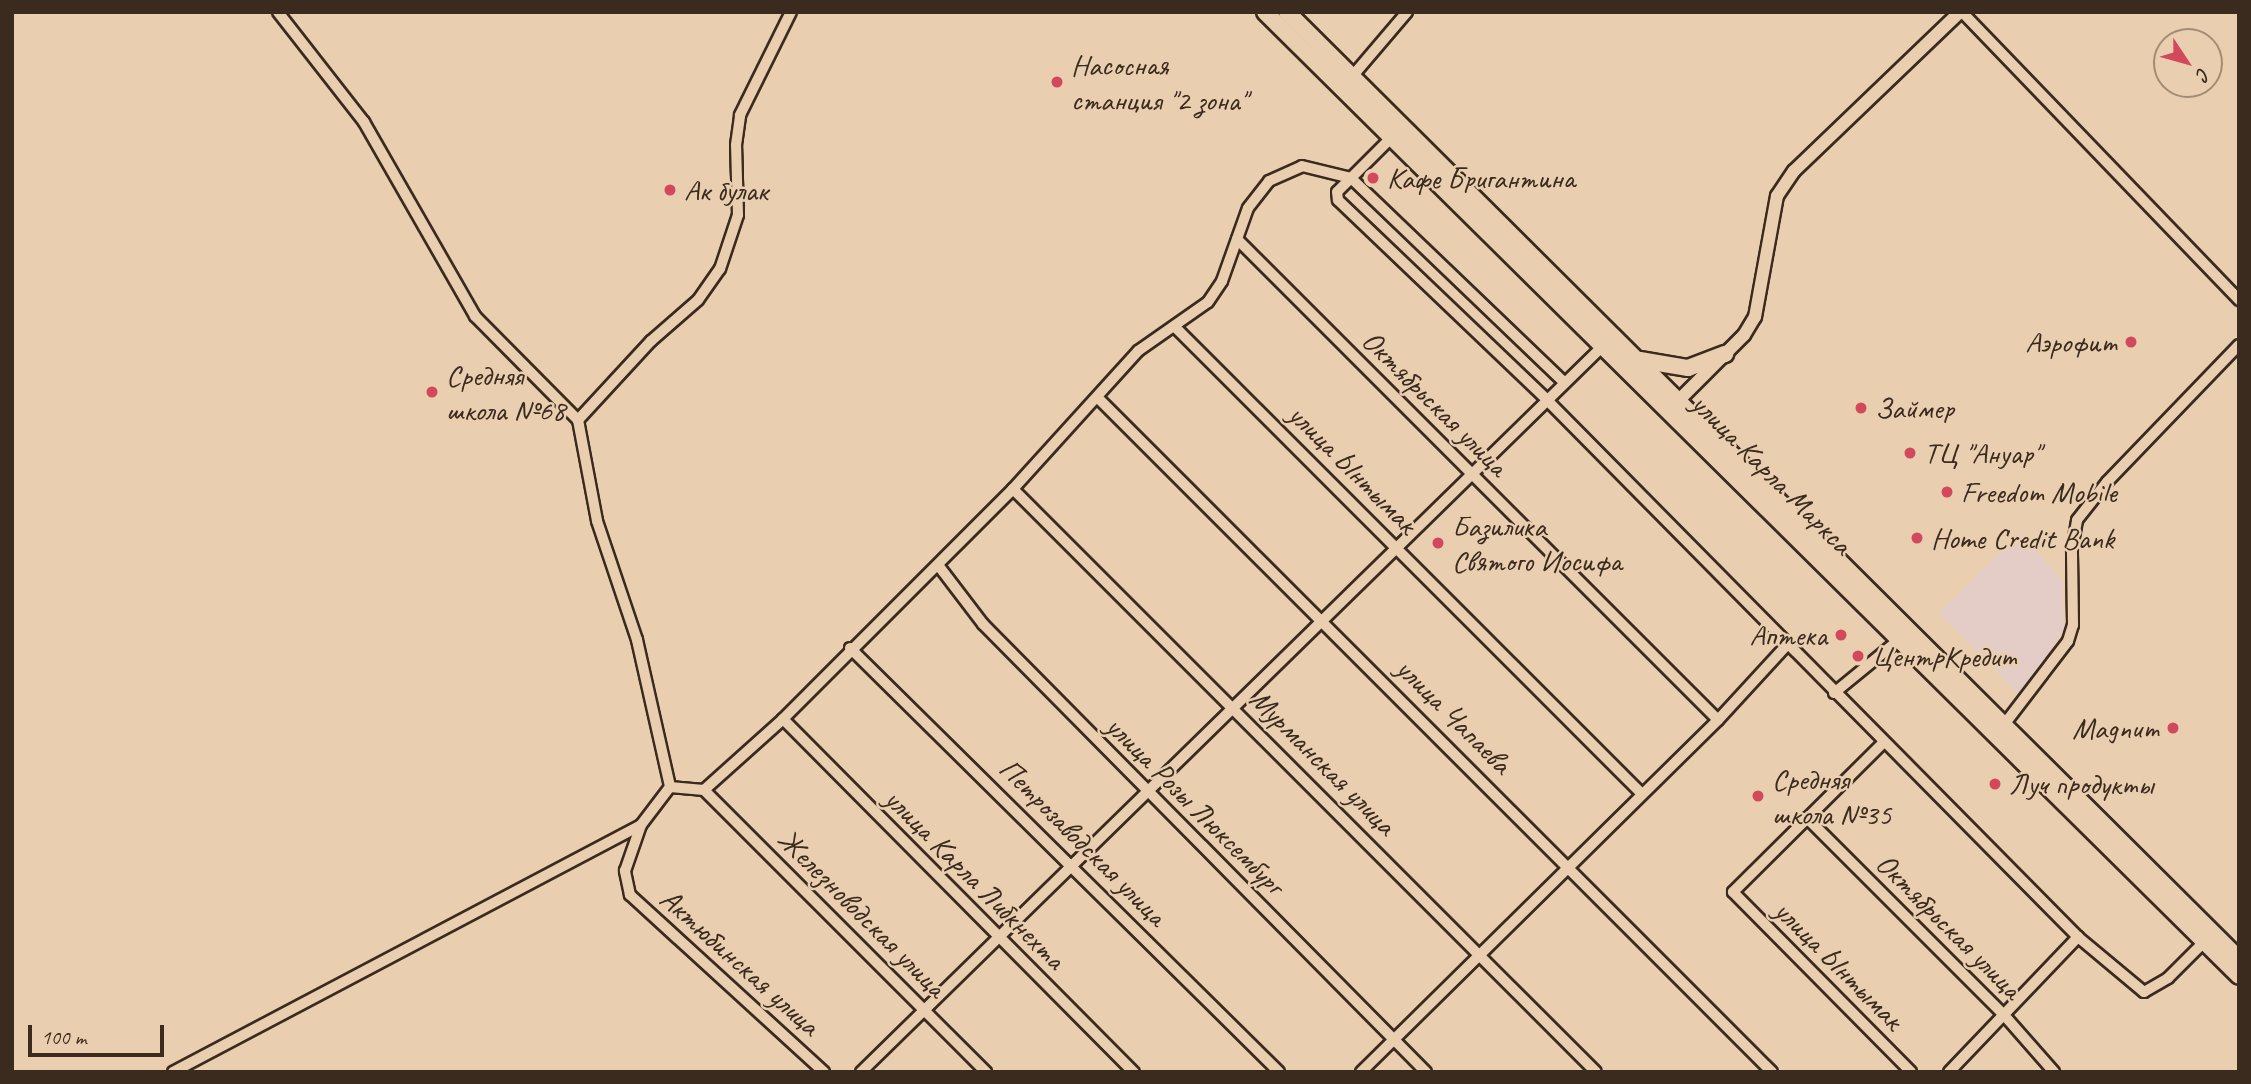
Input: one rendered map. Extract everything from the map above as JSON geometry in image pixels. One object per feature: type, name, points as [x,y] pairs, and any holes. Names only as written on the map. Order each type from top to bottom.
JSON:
[{"type":"main road","name":"улица Карла Маркса","points":[[1265,12],[1346,83],[1637,360],[1674,406],[1900,639],[2001,729]]},
{"type":"main road","name":"улица Карла Маркса","points":[[1287,12],[1391,138],[1603,346],[1674,406],[2001,729],[2208,938],[2239,976]]},
{"type":"main road","points":[[1637,360],[1688,368],[1725,354]]},
{"type":"main road","name":"улица Карла Маркса","points":[[2208,938],[2239,959]]},
{"type":"street","points":[[278,12],[364,122],[475,316],[578,420],[597,522],[637,640],[670,787]]},
{"type":"street","points":[[578,420],[650,341],[698,300],[720,269],[738,215],[736,145],[740,115],[791,12]]},
{"type":"street","points":[[1346,83],[1407,12]]},
{"type":"street","points":[[1674,406],[1725,354],[1755,317],[1777,196],[1794,172],[1961,12],[2239,300]]},
{"type":"street","points":[[1391,138],[1337,192],[1338,201],[1546,399],[1834,693],[2078,936],[2144,992],[2168,978],[2208,938]]},
{"type":"street","points":[[670,787],[704,790],[783,719],[850,648],[1013,489],[1138,351],[1176,328],[1208,302],[1222,281],[1248,208],[1269,181],[1302,166],[1351,178],[1564,382]]},
{"type":"street","name":"Октябрьская улица","points":[[1237,239],[1718,720]]},
{"type":"street","name":"улица Ынтымак","points":[[1176,328],[1642,794]]},
{"type":"street","points":[[2001,729],[2068,641],[2073,625],[2072,549],[2077,520],[2107,482],[2239,345]]},
{"type":"street","points":[[861,1072],[1145,790],[1603,346]]},
{"type":"street","name":"улица Чапаева","points":[[1098,398],[1322,618],[1773,1072]]},
{"type":"street","name":"Мурманская улица","points":[[1013,489],[1596,1072]]},
{"type":"street","name":"улица Розы Люксембург","points":[[938,565],[983,624],[1426,1072]]},
{"type":"street","points":[[1834,693],[1900,639]]},
{"type":"street","points":[[1360,1072],[1718,720],[1787,645]]},
{"type":"street","name":"Петрозаводская улица","points":[[850,648],[1279,1072]]},
{"type":"street","name":"улица Карла Либкнехта","points":[[783,719],[1134,1072]]},
{"type":"street","points":[[1807,818],[1884,742]]},
{"type":"street","points":[[173,1072],[640,825],[670,787]]},
{"type":"street","name":"Железноводская улица","points":[[704,790],[986,1072]]},
{"type":"street","name":"Октябрьская улица","points":[[1807,818],[2004,1015],[2054,1072]]},
{"type":"street","name":"улица Ынтымак","points":[[1807,818],[1732,892],[1911,1072]]},
{"type":"street","name":"Актюбинская улица","points":[[640,825],[625,871],[630,895],[824,1072]]},
{"type":"street","points":[[1950,1072],[2078,936]]},
{"type":"shaded area","points":[[2021,532],[2062,581],[2064,631],[2019,694],[1939,613]]},
{"type":"place","name":"Насосная станция \"2 зона\"","points":[[1057,82]]},
{"type":"place","name":"Кафе Бригантина","points":[[1373,178]]},
{"type":"place","name":"Ак булак","points":[[670,190]]},
{"type":"place","name":"Аэрофит","points":[[2131,342]]},
{"type":"place","name":"Средняя школа №68","points":[[432,392]]},
{"type":"place","name":"Займер","points":[[1861,408]]},
{"type":"place","name":"ТЦ \"Ануар\"","points":[[1910,453]]},
{"type":"place","name":"Freedom Mobile","points":[[1947,492]]},
{"type":"place","name":"Home Credit Bank","points":[[1917,538]]},
{"type":"place","name":"Базилика Святого Иосифа","points":[[1438,543]]},
{"type":"place","name":"Аптека","points":[[1841,635]]},
{"type":"place","name":"ЦентрКредит","points":[[1858,656]]},
{"type":"place","name":"Magnum","points":[[2173,728]]},
{"type":"place","name":"Луч продукты","points":[[1995,784]]},
{"type":"place","name":"Средняя школа №35","points":[[1758,796]]}]
